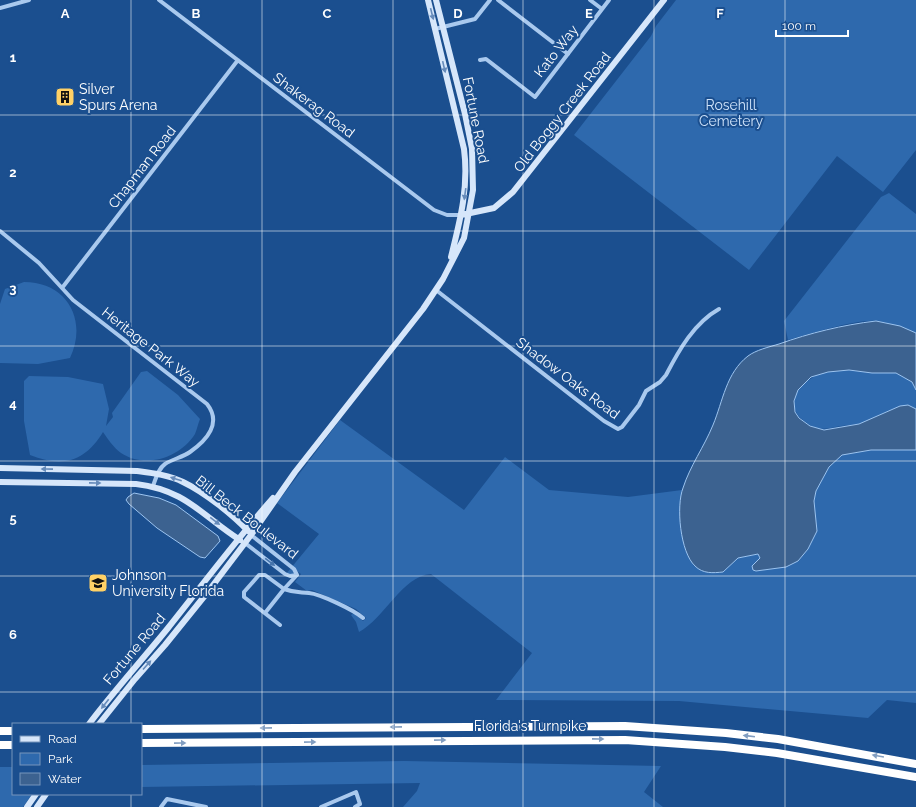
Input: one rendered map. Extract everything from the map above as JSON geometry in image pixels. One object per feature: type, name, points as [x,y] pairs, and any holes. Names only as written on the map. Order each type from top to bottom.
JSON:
[{"type":"highway","name":"Florida's Turnpike","points":[[142,730],[625,726],[726,733],[778,739],[916,764]]},
{"type":"highway","points":[[0,731],[12,731]]},
{"type":"highway","name":"Florida's Turnpike","points":[[142,743],[625,740],[725,747],[777,753],[916,777]]},
{"type":"highway","points":[[0,745],[12,745]]},
{"type":"main road","name":"Fortune Road","points":[[428,0],[464,149],[467,170],[461,215],[449,266]]},
{"type":"main road","name":"Fortune Road","points":[[100,723],[207,593],[251,535],[290,479],[436,290],[464,238],[470,214],[474,171],[472,149],[444,27],[436,0]]},
{"type":"main road","name":"Old Boggy Creek Road","points":[[461,215],[494,208],[513,192],[664,0]]},
{"type":"main road","name":"Bill Beck Boulevard","points":[[0,468],[137,471],[158,474],[182,481],[246,529],[251,535]]},
{"type":"main road","name":"Fortune Road","points":[[90,723],[246,529],[290,479]]},
{"type":"main road","name":"Bill Beck Boulevard","points":[[0,482],[136,484],[153,486],[174,493],[193,504],[245,543]]},
{"type":"main road","points":[[27,807],[35,795]]},
{"type":"main road","points":[[37,807],[45,795]]},
{"type":"street","points":[[0,8],[29,0]]},
{"type":"street","name":"Shakerag Road","points":[[159,0],[434,210],[447,215],[461,215]]},
{"type":"street","points":[[435,29],[475,19],[490,0]]},
{"type":"street","points":[[498,0],[568,54]]},
{"type":"street","points":[[590,0],[602,9]]},
{"type":"street","name":"Kato Way","points":[[480,60],[486,60],[535,97],[609,0]]},
{"type":"street","name":"Chapman Road","points":[[62,288],[238,60]]},
{"type":"street","name":"Heritage Park Way","points":[[0,231],[28,253],[73,300],[207,404],[212,411],[214,421],[211,431],[204,440],[190,453],[164,465],[153,486]]},
{"type":"street","name":"Shadow Oaks Road","points":[[436,290],[604,421],[618,429],[639,405],[646,391],[660,382],[666,375],[696,327],[707,316],[719,309]]},
{"type":"street","name":"Bill Beck Boulevard","points":[[245,543],[285,574],[290,576],[297,574],[294,569],[251,535]]},
{"type":"street","points":[[280,625],[244,597],[248,588],[259,575],[262,574],[284,589],[297,594],[310,593],[355,611],[363,618]]},
{"type":"street","points":[[265,613],[297,574]]},
{"type":"street","points":[[200,587],[207,593]]},
{"type":"street","points":[[320,807],[356,792],[360,804],[355,807]]},
{"type":"street","points":[[161,807],[167,799],[206,807]]},
{"type":"green space","name":"Rosehill Cemetery","points":[[676,0],[916,0],[916,150],[883,192],[837,156],[749,270],[574,135],[651,36],[656,26]]},
{"type":"green space","points":[[889,193],[916,214],[916,333],[887,323],[868,321],[857,322],[788,340],[784,321],[881,197]]},
{"type":"green space","points":[[24,282],[39,284],[52,289],[62,296],[70,306],[75,317],[76,330],[75,344],[70,358],[38,364],[0,363],[0,304],[5,289]]},
{"type":"green space","points":[[849,370],[872,373],[896,373],[912,382],[916,390],[916,409],[909,407],[895,408],[866,422],[826,429],[813,427],[797,414],[794,400],[801,387],[817,375]]},
{"type":"green space","points":[[147,371],[178,395],[200,419],[195,434],[180,449],[171,455],[151,460],[130,458],[113,446],[103,432],[88,450],[72,460],[52,461],[30,455],[24,421],[24,381],[29,376],[68,377],[103,384],[109,409],[106,426],[113,417],[112,413],[141,372]]},
{"type":"green space","points":[[340,420],[464,510],[505,457],[549,490],[628,497],[682,490],[680,512],[681,529],[685,546],[694,566],[723,572],[738,558],[759,554],[760,558],[753,570],[756,571],[786,567],[798,561],[808,549],[817,531],[814,501],[816,491],[829,467],[842,455],[871,450],[916,450],[916,703],[887,700],[868,718],[679,701],[496,700],[532,653],[431,574],[411,582],[377,618],[359,632],[356,622],[351,615],[354,613],[363,621],[366,618],[356,609],[312,590],[307,591],[295,582],[301,574],[297,571],[291,578],[286,574],[319,534],[277,503]]},
{"type":"green space","points":[[404,761],[661,766],[644,792],[663,807],[403,807],[417,791],[420,783],[142,787],[142,765]]},
{"type":"green space","points":[[0,767],[12,767],[12,795],[31,795],[23,807],[0,807]]},
{"type":"water","points":[[876,321],[900,326],[916,333],[916,390],[912,382],[896,373],[872,373],[849,370],[828,372],[811,377],[798,390],[794,401],[795,412],[799,418],[810,426],[824,430],[859,424],[900,406],[908,405],[916,409],[916,450],[871,450],[842,455],[829,467],[816,491],[814,501],[817,531],[808,549],[798,561],[786,567],[756,571],[753,570],[752,566],[760,558],[758,554],[738,558],[723,572],[716,573],[698,569],[690,559],[683,540],[680,517],[681,496],[686,480],[709,433],[726,388],[735,371],[748,356],[763,349],[826,330]]},
{"type":"water","points":[[134,493],[159,498],[176,505],[218,536],[220,541],[205,558],[200,557],[157,528],[129,504],[126,500]]},
{"type":"place","name":"Silver Spurs Arena","points":[[65,97]]},
{"type":"place","name":"Johnson University Florida","points":[[98,583]]}]
